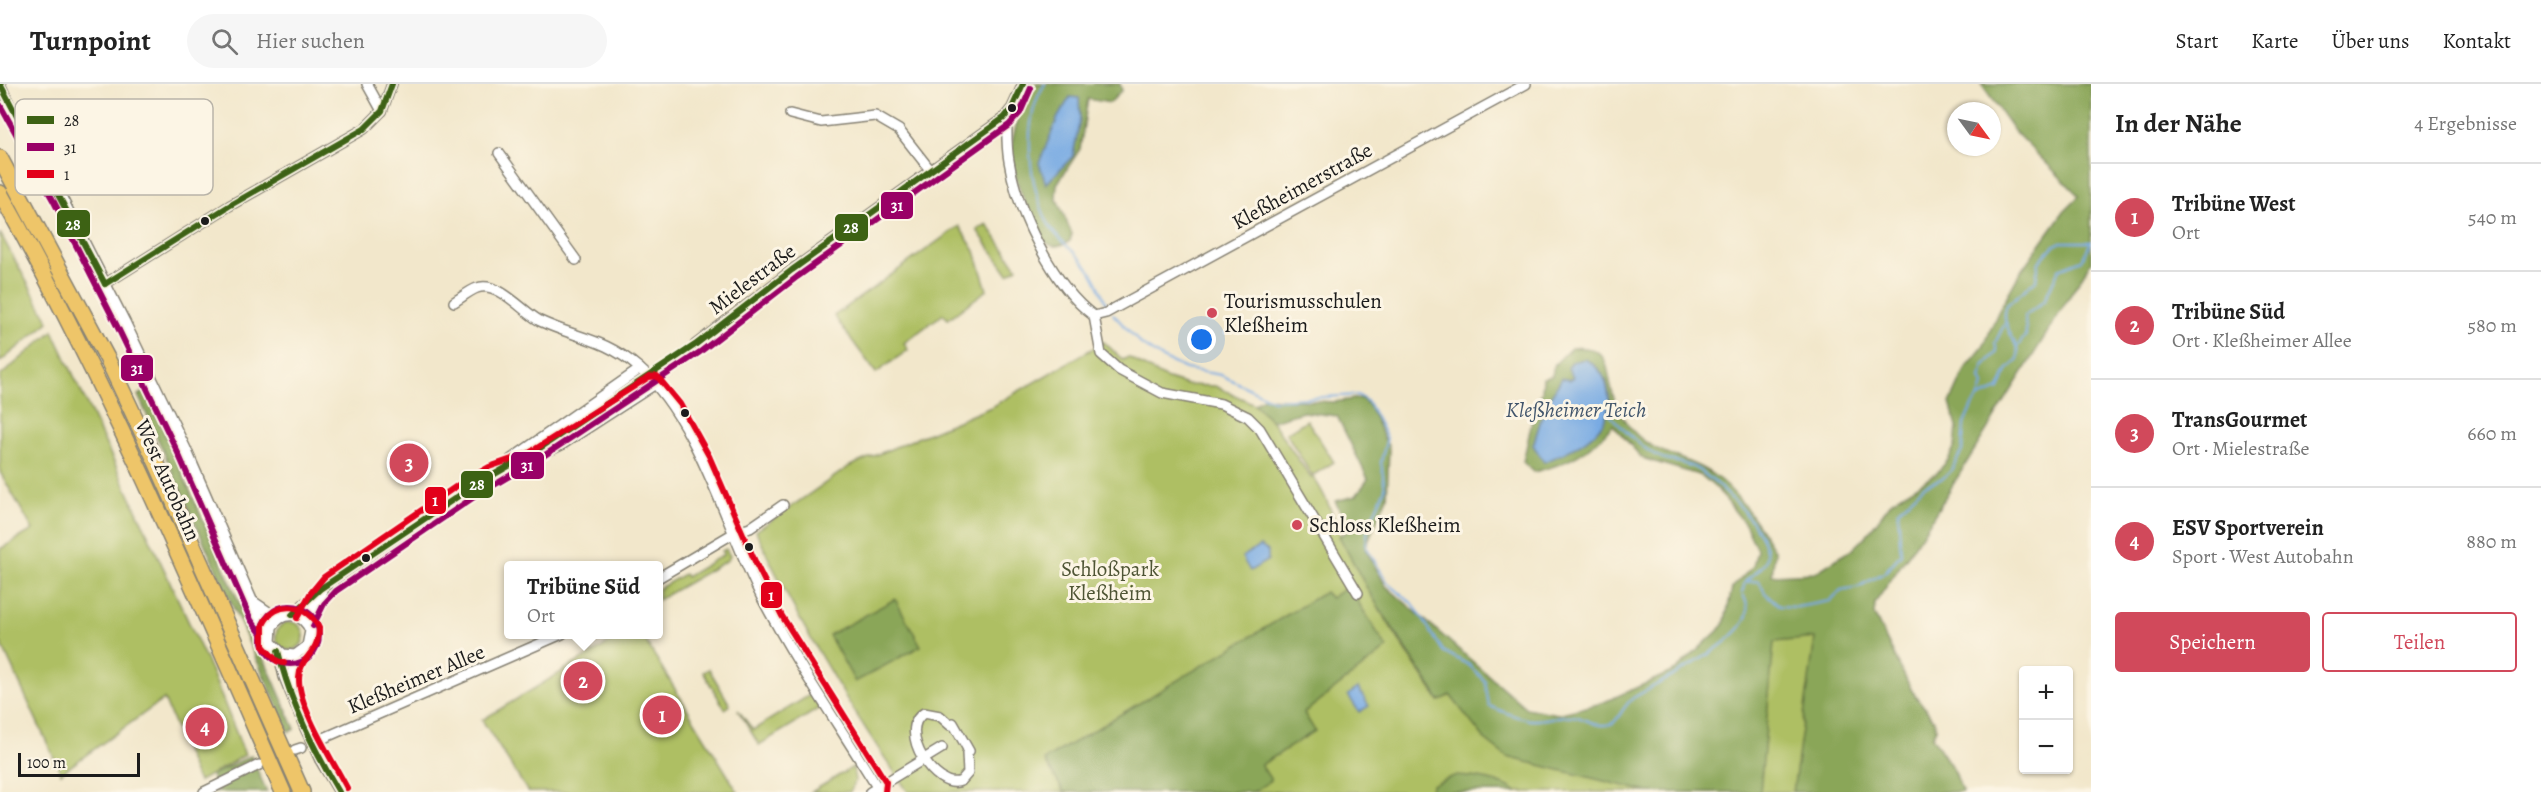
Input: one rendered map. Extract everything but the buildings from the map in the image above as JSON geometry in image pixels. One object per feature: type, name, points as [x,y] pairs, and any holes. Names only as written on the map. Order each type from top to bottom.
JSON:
[{"type":"highway","name":"West Autobahn","points":[[0,158],[15,187]]},
{"type":"highway","name":"West Autobahn","points":[[0,193],[92,365],[132,449],[283,792]]},
{"type":"highway","name":"West Autobahn","points":[[19,195],[122,390],[302,792]]},
{"type":"street","points":[[367,84],[382,111]]},
{"type":"street","points":[[105,284],[229,206],[364,129],[382,111],[392,84]]},
{"type":"street","name":"Mielestraße","points":[[695,345],[1007,115],[1023,84]]},
{"type":"street","name":"Kleßheimerstraße","points":[[1094,316],[1106,313],[1526,84]]},
{"type":"street","points":[[1,85],[15,112]]},
{"type":"street","points":[[790,114],[820,122],[875,116],[899,130],[931,171]]},
{"type":"street","points":[[1007,115],[1009,164],[1023,207],[1049,264],[1080,306],[1094,316],[1101,354],[1119,370],[1162,393],[1221,404],[1248,417],[1260,429],[1358,593]]},
{"type":"street","points":[[499,153],[576,260]]},
{"type":"street","points":[[58,195],[186,449],[259,616],[270,632],[271,642],[278,651],[284,677],[305,728],[339,792]]},
{"type":"street","points":[[454,302],[478,288],[490,288],[514,300],[541,322],[598,341],[640,369],[677,417],[706,470],[772,615],[876,790],[942,748]]},
{"type":"street","points":[[270,632],[279,619],[292,615],[320,589],[493,475],[640,369]]},
{"type":"street","points":[[493,475],[540,448],[635,385]]},
{"type":"street","points":[[493,475],[533,461],[654,385]]},
{"type":"street","points":[[663,575],[734,533],[750,528],[783,506]]},
{"type":"street","points":[[305,622],[316,599],[330,584]]},
{"type":"street","points":[[254,602],[279,619]]},
{"type":"street","points":[[278,651],[295,655],[304,650],[309,641],[310,631],[305,622],[292,615]]},
{"type":"street","name":"Kleßheimer Allee","points":[[317,741],[551,639]]},
{"type":"street","points":[[290,689],[295,655]]},
{"type":"street","points":[[924,713],[935,714],[950,725],[953,723],[969,751],[967,753],[968,773],[958,783],[948,782],[937,776],[925,758],[913,737],[914,722],[924,713]]},
{"type":"street","points":[[204,792],[259,765]]},
{"type":"green space","points":[[1029,84],[1120,84],[1122,90],[1110,103],[1088,99],[1080,149],[1057,184],[1056,197],[1072,234],[1070,241],[1059,246],[1050,245],[1043,240],[1021,193],[1013,168],[1012,143]]},
{"type":"green space","points":[[1981,84],[2091,84],[2091,262],[1923,533],[1875,603],[1874,615],[1912,691],[1934,720],[1936,729],[1932,737],[1955,772],[1962,792],[1793,792],[1815,638],[1774,642],[1760,792],[1648,792],[1507,757],[1485,740],[1450,695],[1440,701],[1369,592],[1339,536],[1350,530],[1335,501],[1356,496],[1368,479],[1337,416],[1303,412],[1272,421],[1254,404],[1263,398],[1334,402],[1360,398],[1368,404],[1389,448],[1387,497],[1365,548],[1386,586],[1526,708],[1558,714],[1602,703],[1676,670],[1724,625],[1732,588],[1753,566],[1757,550],[1745,524],[1718,490],[1702,476],[1642,458],[1613,425],[1596,443],[1568,461],[1534,472],[1523,462],[1535,407],[1542,392],[1543,378],[1552,376],[1554,365],[1571,348],[1594,350],[1601,355],[1608,369],[1616,403],[1628,426],[1643,440],[1662,451],[1703,468],[1731,490],[1775,552],[1772,575],[1815,573],[1852,549],[1866,536],[1892,501],[1936,474],[1948,460],[1955,446],[1957,427],[1950,403],[1966,368],[1983,347],[1998,312],[2021,271],[2064,211],[2079,196],[2014,131],[2001,112],[2001,102],[1994,102]],"holes":[[[1573,377],[1606,379],[1611,406],[1608,413],[1562,378],[1570,380]]]},
{"type":"green space","points":[[987,224],[1017,268],[1008,274],[977,230]]},
{"type":"green space","points":[[959,226],[975,251],[987,290],[948,319],[943,314],[904,343],[908,350],[876,373],[834,316]]},
{"type":"green space","points":[[0,233],[49,322],[0,362]]},
{"type":"green space","points":[[53,331],[211,670],[245,755],[198,782],[164,699],[61,773],[0,641],[0,549],[33,530],[0,472],[0,376]]},
{"type":"green space","name":"Schloßpark Kleßheim","points":[[1104,342],[1123,360],[1128,357],[1165,378],[1187,385],[1215,386],[1254,404],[1272,421],[1319,486],[1360,575],[1439,701],[1449,695],[1547,731],[1758,633],[1875,603],[1874,615],[1912,691],[1934,720],[1936,729],[1932,737],[1955,772],[1962,792],[908,792],[826,665],[789,599],[756,531],[850,466],[991,407]]},
{"type":"green space","points":[[146,391],[295,729],[289,732],[138,395]]},
{"type":"green space","points":[[1307,420],[1334,462],[1312,476],[1286,433]]},
{"type":"green space","points":[[726,549],[730,556],[728,560],[663,597],[663,586],[684,574],[686,577],[723,555],[722,551]]},
{"type":"green space","points":[[1348,586],[1387,648],[1304,713],[1315,731],[1261,765],[1271,780],[1253,792],[1064,792],[1044,760],[1325,592],[1331,598]]},
{"type":"green space","points":[[895,599],[921,646],[855,682],[829,635]]},
{"type":"green space","points":[[290,622],[300,626],[304,636],[300,646],[290,650],[280,646],[276,636],[280,626]]},
{"type":"green space","points":[[615,639],[644,639],[738,792],[528,792],[482,720]]},
{"type":"green space","points":[[709,669],[730,705],[725,709],[703,672]]},
{"type":"green space","points":[[809,690],[820,708],[759,745],[738,710],[753,730],[810,695]]},
{"type":"green space","points":[[251,756],[267,792],[214,792],[218,790],[211,775]]},
{"type":"green space","points":[[853,767],[855,781],[850,792],[811,792]]},
{"type":"green space","points":[[1454,776],[1495,781],[1517,792],[1429,792],[1432,785]]},
{"type":"water","points":[[1070,97],[1079,98],[1080,119],[1073,156],[1046,184],[1039,163],[1058,117]]},
{"type":"water","name":"Kleßheimer Teich","points":[[1585,359],[1601,372],[1605,381],[1609,406],[1606,418],[1590,437],[1544,462],[1533,445],[1546,404],[1562,378],[1570,380],[1573,377],[1568,368],[1572,362]]},
{"type":"water","points":[[1260,546],[1268,551],[1268,560],[1250,571],[1242,557]]},
{"type":"water","points":[[1358,688],[1369,706],[1359,712],[1348,695]]},
{"type":"waterway","points":[[1045,84],[1037,99],[1030,135],[1030,154],[1036,192],[1049,225],[1090,270],[1109,310]]},
{"type":"waterway","points":[[1113,314],[1142,345],[1162,358],[1186,369],[1221,375],[1273,400],[1358,395],[1368,402],[1387,438],[1381,462],[1385,489],[1368,527],[1366,546],[1387,582],[1414,605],[1443,651],[1469,665],[1485,681],[1489,706],[1530,720],[1572,716],[1607,725],[1615,721],[1633,698],[1715,650],[1730,638],[1747,615],[1747,604],[1742,593],[1745,582],[1759,581],[1765,593],[1780,606],[1797,607],[1830,601],[1841,590],[1858,587],[1884,573],[1901,554],[1898,511],[1924,486],[1943,478],[1950,472],[1962,451],[1964,424],[1972,406],[1979,397],[1999,389],[2008,369],[2018,360],[2016,346],[2005,320],[2007,305],[2036,280],[2039,262],[2053,246],[2061,242],[2091,242]]},
{"type":"waterway","points":[[2017,347],[2026,335],[2025,316],[2044,301],[2059,269],[2082,260],[2090,244]]},
{"type":"waterway","points":[[1979,397],[1983,385],[1980,378],[1984,366],[1997,352],[1995,343],[2005,323]]},
{"type":"waterway","points":[[1608,413],[1652,453],[1690,466],[1705,474],[1742,510],[1754,525],[1766,552],[1764,565],[1745,582]]},
{"type":"tunnel","points":[[635,385],[695,345]]},
{"type":"transit line","name":"28","points":[[0,84],[15,113]]},
{"type":"transit line","name":"28","points":[[105,284],[229,206],[364,129],[382,111],[392,84]]},
{"type":"transit line","name":"28","points":[[292,615],[320,589],[469,489],[540,448],[695,345],[792,270],[1004,118],[1012,108],[1023,84]]},
{"type":"transit line","name":"31","points":[[313,626],[324,604],[336,591],[474,497],[545,455],[700,352],[797,277],[1009,125],[1020,113],[1031,88]]},
{"type":"transit line","name":"31","points":[[0,105],[15,132]]},
{"type":"transit line","name":"31","points":[[50,195],[178,453],[251,620],[263,636]]},
{"type":"transit line","name":"28","points":[[58,195],[105,284]]},
{"type":"transit line","name":"1","points":[[297,618],[310,594],[324,577],[464,481],[489,467],[529,453],[649,377],[657,376],[680,404],[709,456],[757,566],[782,616],[886,782],[885,792]]},
{"type":"transit line","name":"31","points":[[290,606],[301,608],[314,619],[319,635],[317,646],[306,659],[290,664],[279,662],[266,651],[261,635],[263,624],[274,611],[290,606]]},
{"type":"transit line","name":"1","points":[[284,663],[277,661],[263,646],[263,625],[276,611],[291,607],[307,614],[319,628],[316,644],[300,670],[300,690],[310,718],[347,788]]},
{"type":"transit line","name":"28","points":[[278,651],[303,724],[339,792]]},
{"type":"place","name":"Tourismusschulen Kleßheim","points":[[1212,313]]},
{"type":"place","name":"TransGourmet","points":[[409,463]]},
{"type":"place","name":"Schloss Kleßheim","points":[[1297,525]]},
{"type":"place","name":"Tribüne Süd","points":[[583,681]]},
{"type":"place","name":"Tribüne West","points":[[662,715]]},
{"type":"place","name":"ESV Sportverein","points":[[205,727]]}]
